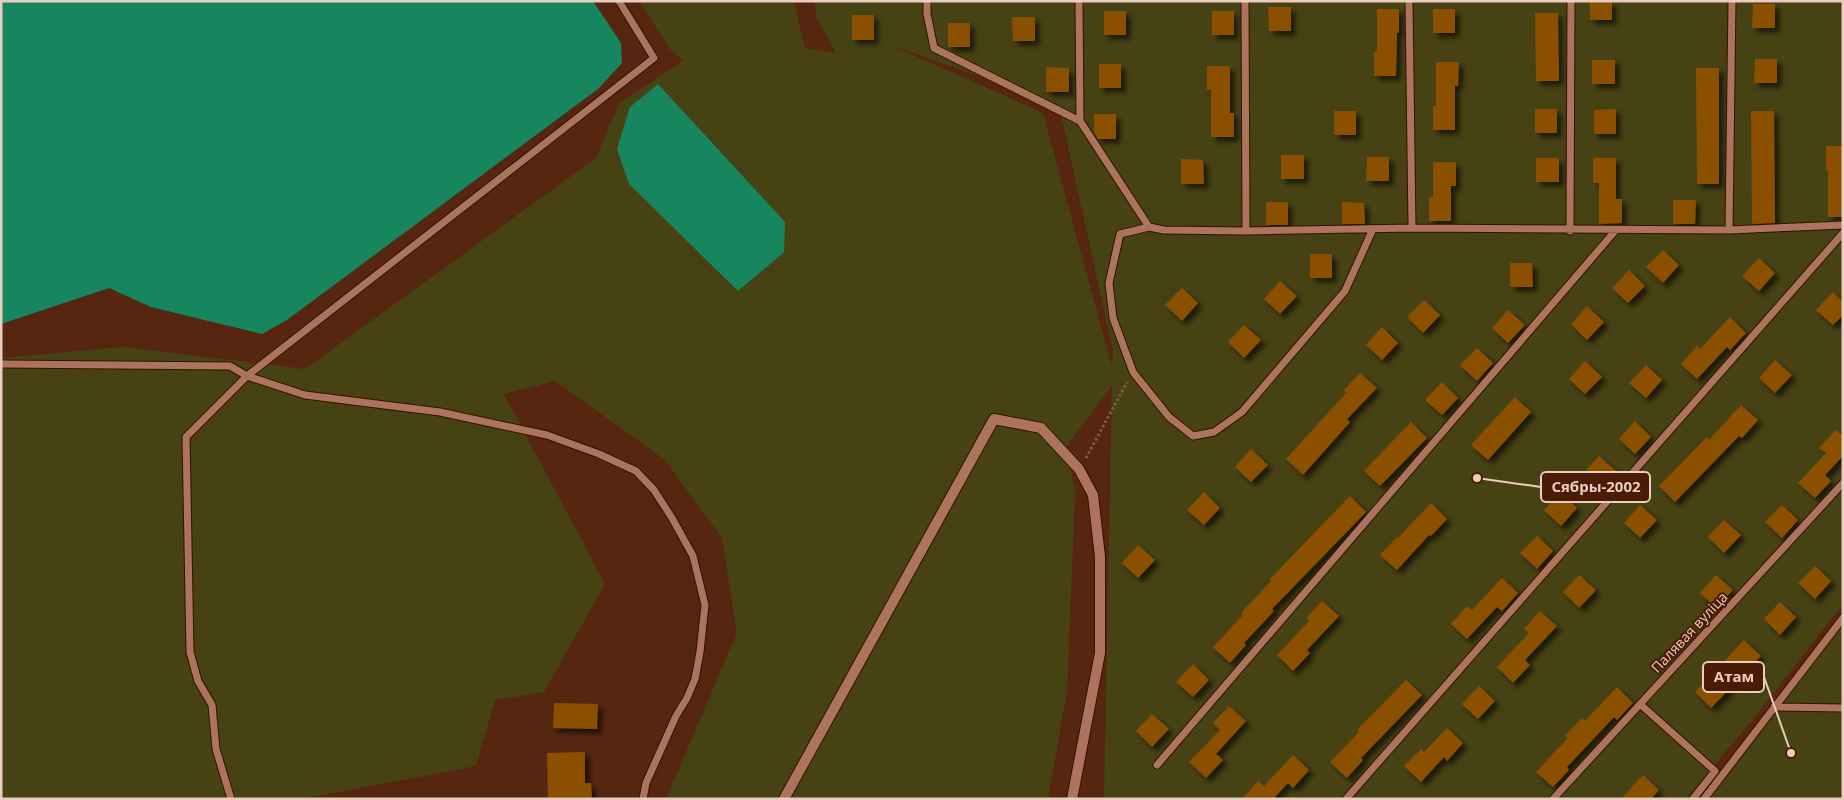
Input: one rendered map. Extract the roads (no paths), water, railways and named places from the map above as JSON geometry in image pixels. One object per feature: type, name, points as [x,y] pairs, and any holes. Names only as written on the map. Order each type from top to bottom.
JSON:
[{"type":"street","points":[[784,799],[994,419],[1041,428],[1079,469],[1093,494],[1100,557],[1100,652],[1072,799]]},
{"type":"lane","points":[[231,799],[216,749],[212,705],[198,681],[190,652],[186,437],[247,376],[654,58],[619,1]]},
{"type":"lane","points":[[927,1],[927,14],[934,48],[1080,121],[1149,227]]},
{"type":"lane","points":[[1078,1],[1080,121]]},
{"type":"lane","points":[[1245,1],[1246,231]]},
{"type":"lane","points":[[1409,1],[1412,228]]},
{"type":"lane","points":[[1570,230],[1571,1]]},
{"type":"lane","points":[[1729,230],[1732,1]]},
{"type":"lane","points":[[1373,229],[1346,291],[1242,412],[1214,432],[1193,436],[1169,417],[1133,372],[1113,318],[1109,284],[1120,234],[1149,227],[1164,230],[1246,231],[1412,228],[1729,230],[1843,225]]},
{"type":"lane","points":[[1157,765],[1616,230]]},
{"type":"lane","points":[[1346,799],[1843,232]]},
{"type":"lane","points":[[1,364],[230,366],[247,376],[305,395],[440,412],[548,435],[636,471],[654,490],[693,556],[705,605],[695,679],[646,783],[643,799]]},
{"type":"lane","name":"Палявая вуліца","points":[[1553,799],[1843,483]]},
{"type":"lane","points":[[1704,799],[1843,618]]},
{"type":"lane","points":[[1640,704],[1715,771],[1693,799]]},
{"type":"lane","points":[[1774,707],[1843,708]]},
{"type":"place","name":"Сябры-2002","points":[[1477,478]]},
{"type":"place","name":"Атам","points":[[1791,753]]}]
